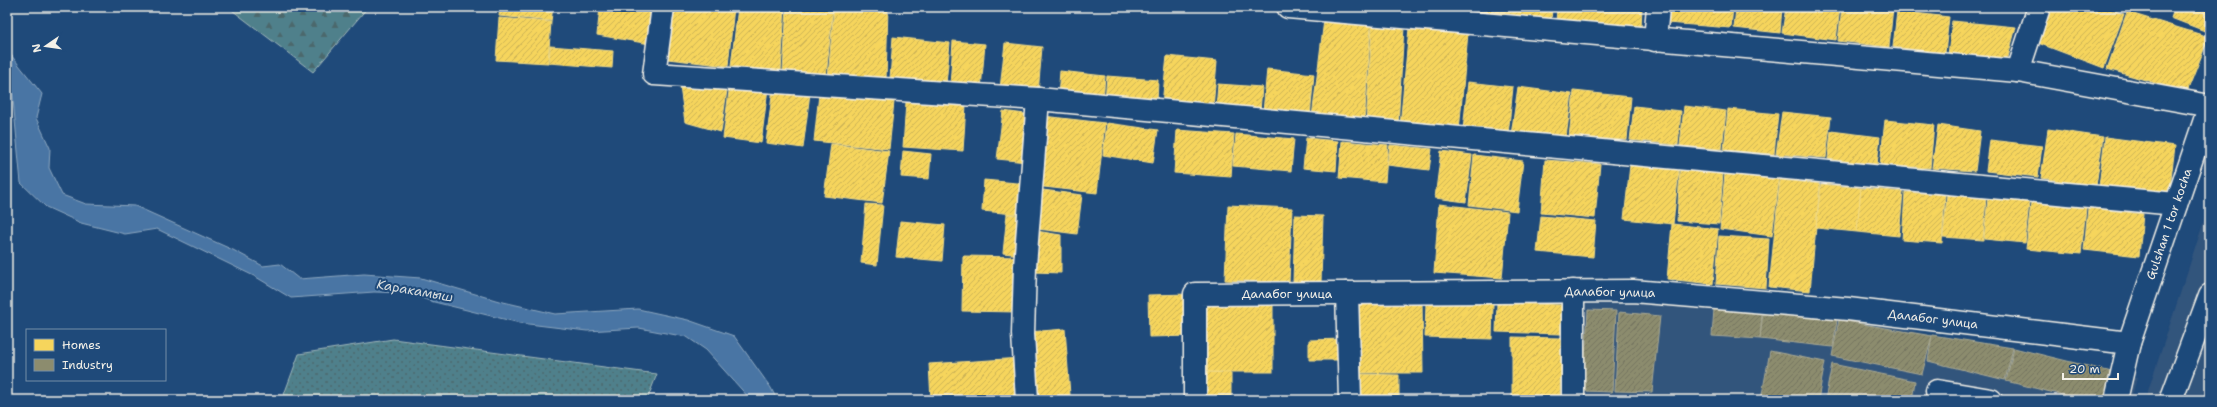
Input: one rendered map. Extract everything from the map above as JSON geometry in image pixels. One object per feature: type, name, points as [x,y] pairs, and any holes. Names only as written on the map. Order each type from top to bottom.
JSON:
[{"type":"street","points":[[663,7],[654,74],[1038,99],[2176,204]]},
{"type":"street","points":[[1288,7],[1457,15],[1655,40],[2018,71],[2210,105]]},
{"type":"street","points":[[1655,40],[1658,7]]},
{"type":"street","points":[[2018,71],[2039,7]]},
{"type":"street","points":[[1027,400],[1023,334],[1025,266],[1038,99]]},
{"type":"street","name":"Gulshan 1 tor kocha","points":[[2116,400],[2129,343],[2210,105]]},
{"type":"street","points":[[1573,291],[1573,400]]},
{"type":"street","name":"Далабог улица","points":[[1195,400],[1195,294],[1633,291],[1848,309],[2129,343]]},
{"type":"street","points":[[1347,293],[1350,400]]},
{"type":"street","points":[[2171,400],[2210,295]]},
{"type":"street","points":[[1937,391],[1991,400]]},
{"type":"shaded area","points":[[2210,203],[2210,400],[2145,400]]},
{"type":"shaded area","points":[[1584,298],[1850,318],[2137,378],[2131,400],[1581,400]]},
{"type":"green space","points":[[228,7],[368,7],[313,72]]},
{"type":"green space","points":[[393,339],[657,374],[647,400],[282,400],[299,354]]},
{"type":"water","name":"Каракамыш","points":[[7,50],[42,94],[36,118],[50,148],[49,168],[62,195],[86,204],[135,206],[233,250],[263,266],[280,264],[299,279],[364,274],[421,278],[499,301],[555,314],[638,309],[688,320],[734,336],[771,388],[777,400],[751,400],[706,350],[687,337],[639,328],[587,331],[520,323],[430,301],[408,293],[374,292],[291,298],[256,277],[157,229],[125,234],[81,223],[46,207],[21,183],[12,89],[7,73]]},
{"type":"building: Homes","points":[[500,7],[553,7],[551,21],[499,16]]},
{"type":"building: Homes","points":[[566,7],[598,7],[597,12]]},
{"type":"building: Homes","points":[[600,7],[656,7],[650,44],[597,35]]},
{"type":"building: Homes","points":[[665,7],[734,7],[728,66],[659,58]]},
{"type":"building: Homes","points":[[738,7],[785,7],[781,71],[731,66]]},
{"type":"building: Homes","points":[[787,7],[833,7],[826,77],[783,71]]},
{"type":"building: Homes","points":[[834,7],[888,7],[886,80],[828,78]]},
{"type":"building: Homes","points":[[1466,7],[1552,7],[1551,22],[1466,14]]},
{"type":"building: Homes","points":[[1557,7],[1642,7],[1641,28],[1556,23]]},
{"type":"building: Homes","points":[[1668,7],[1733,7],[1731,28],[1667,23]]},
{"type":"building: Homes","points":[[1736,7],[1782,7],[1780,33],[1734,28]]},
{"type":"building: Homes","points":[[1786,7],[1840,7],[1836,40],[1782,33]]},
{"type":"building: Homes","points":[[1842,7],[1893,7],[1889,47],[1838,41]]},
{"type":"building: Homes","points":[[2051,7],[2103,7],[2124,14],[2104,68],[2038,43]]},
{"type":"building: Homes","points":[[2175,7],[2210,7],[2210,33],[2171,18]]},
{"type":"building: Homes","points":[[1897,11],[1949,17],[1945,53],[1893,47]]},
{"type":"building: Homes","points":[[2127,12],[2209,37],[2187,92],[2107,69]]},
{"type":"building: Homes","points":[[499,18],[551,22],[548,63],[496,60]]},
{"type":"building: Homes","points":[[1324,20],[1371,25],[1364,124],[1312,117]]},
{"type":"building: Homes","points":[[1952,21],[2016,27],[2007,61],[1948,55]]},
{"type":"building: Homes","points":[[1372,25],[1404,27],[1398,126],[1366,124]]},
{"type":"building: Homes","points":[[1409,28],[1468,33],[1459,131],[1400,126]]},
{"type":"building: Homes","points":[[893,37],[950,43],[946,84],[890,79]]},
{"type":"building: Homes","points":[[953,41],[985,44],[981,89],[950,86]]},
{"type":"building: Homes","points":[[1005,43],[1042,47],[1038,93],[1000,89]]},
{"type":"building: Homes","points":[[550,46],[613,51],[612,68],[549,63]]},
{"type":"building: Homes","points":[[1167,56],[1217,61],[1213,109],[1162,104]]},
{"type":"building: Homes","points":[[1267,69],[1314,74],[1310,117],[1263,112]]},
{"type":"building: Homes","points":[[1060,71],[1105,76],[1103,100],[1058,96]]},
{"type":"building: Homes","points":[[1107,76],[1158,80],[1157,104],[1105,101]]},
{"type":"building: Homes","points":[[1468,82],[1513,87],[1508,135],[1463,130]]},
{"type":"building: Homes","points":[[728,83],[721,132],[685,122],[680,87]]},
{"type":"building: Homes","points":[[730,83],[768,88],[761,143],[723,138]]},
{"type":"building: Homes","points":[[1218,84],[1262,87],[1260,112],[1216,108]]},
{"type":"building: Homes","points":[[1518,87],[1572,94],[1566,137],[1511,135]]},
{"type":"building: Homes","points":[[773,88],[810,93],[803,148],[766,143]]},
{"type":"building: Homes","points":[[1574,91],[1631,97],[1627,140],[1569,137]]},
{"type":"building: Homes","points":[[819,94],[894,102],[889,149],[814,141]]},
{"type":"building: Homes","points":[[906,102],[966,105],[963,151],[903,147]]},
{"type":"building: Homes","points":[[1634,106],[1681,111],[1678,145],[1630,140]]},
{"type":"building: Homes","points":[[1684,106],[1726,111],[1722,149],[1680,146]]},
{"type":"building: Homes","points":[[1728,109],[1778,114],[1774,154],[1724,150]]},
{"type":"building: Homes","points":[[1003,111],[1032,115],[1027,162],[997,159]]},
{"type":"building: Homes","points":[[1782,112],[1831,117],[1826,158],[1776,154]]},
{"type":"building: Homes","points":[[1043,116],[1105,123],[1097,193],[1035,186]]},
{"type":"building: Homes","points":[[1885,120],[1934,125],[1930,168],[1880,165]]},
{"type":"building: Homes","points":[[1107,123],[1158,130],[1153,163],[1103,155]]},
{"type":"building: Homes","points":[[1938,125],[1980,131],[1975,171],[1932,168]]},
{"type":"building: Homes","points":[[2048,129],[2103,137],[2096,186],[2041,178]]},
{"type":"building: Homes","points":[[1177,130],[1234,134],[1231,177],[1174,173]]},
{"type":"building: Homes","points":[[1831,131],[1880,137],[1877,165],[1828,159]]},
{"type":"building: Homes","points":[[1236,134],[1294,139],[1291,171],[1233,166]]},
{"type":"building: Homes","points":[[2105,137],[2175,146],[2169,195],[2099,186]]},
{"type":"building: Homes","points":[[1306,138],[1338,141],[1336,171],[1303,168]]},
{"type":"building: Homes","points":[[1990,140],[2042,146],[2038,177],[1986,171]]},
{"type":"building: Homes","points":[[1342,141],[1388,145],[1385,182],[1339,178]]},
{"type":"building: Homes","points":[[831,144],[889,151],[882,203],[824,196]]},
{"type":"building: Homes","points":[[1390,145],[1432,149],[1429,170],[1387,165]]},
{"type":"building: Homes","points":[[903,151],[931,154],[929,179],[901,177]]},
{"type":"building: Homes","points":[[1441,151],[1472,155],[1466,202],[1435,198]]},
{"type":"building: Homes","points":[[1474,155],[1523,161],[1517,211],[1469,205]]},
{"type":"building: Homes","points":[[1545,160],[1600,164],[1595,218],[1541,213]]},
{"type":"building: Homes","points":[[1630,165],[1679,170],[1673,224],[1624,219]]},
{"type":"building: Homes","points":[[1680,170],[1723,173],[1719,224],[1677,221]]},
{"type":"building: Homes","points":[[1725,173],[1779,180],[1772,236],[1720,229]]},
{"type":"building: Homes","points":[[984,180],[1028,184],[1025,215],[982,211]]},
{"type":"building: Homes","points":[[1780,180],[1820,184],[1810,291],[1769,287]]},
{"type":"building: Homes","points":[[1821,184],[1861,188],[1857,232],[1816,228]]},
{"type":"building: Homes","points":[[1861,188],[1903,192],[1899,236],[1857,232]]},
{"type":"building: Homes","points":[[1035,189],[1082,195],[1077,234],[1030,228]]},
{"type":"building: Homes","points":[[1905,192],[1945,195],[1942,243],[1902,240]]},
{"type":"building: Homes","points":[[1947,194],[1986,197],[1983,240],[1943,237]]},
{"type":"building: Homes","points":[[1988,197],[2029,202],[2025,243],[1984,239]]},
{"type":"building: Homes","points":[[2031,202],[2086,208],[2081,254],[2026,249]]},
{"type":"building: Homes","points":[[866,204],[883,205],[877,265],[861,263]]},
{"type":"building: Homes","points":[[1439,204],[1508,212],[1502,278],[1434,273]]},
{"type":"building: Homes","points":[[1228,205],[1292,208],[1289,283],[1225,280]]},
{"type":"building: Homes","points":[[2088,208],[2143,214],[2139,256],[2084,250]]},
{"type":"building: Homes","points":[[1007,214],[1025,216],[1021,255],[1003,253]]},
{"type":"building: Homes","points":[[1295,215],[1323,216],[1321,283],[1293,282]]},
{"type":"building: Homes","points":[[1541,216],[1596,221],[1593,257],[1537,252]]},
{"type":"building: Homes","points":[[900,221],[945,225],[942,261],[896,257]]},
{"type":"building: Homes","points":[[1672,224],[1718,229],[1713,284],[1667,279]]},
{"type":"building: Homes","points":[[1030,230],[1061,235],[1061,273],[1034,272]]},
{"type":"building: Homes","points":[[1719,236],[1769,239],[1766,288],[1716,284]]},
{"type":"building: Homes","points":[[963,256],[1021,257],[1018,312],[962,311]]},
{"type":"building: Homes","points":[[1191,294],[1192,336],[1149,337],[1148,295]]},
{"type":"building: Homes","points":[[1422,301],[1423,373],[1355,373],[1355,302]]},
{"type":"building: Homes","points":[[1426,302],[1493,304],[1492,339],[1425,337]]},
{"type":"building: Homes","points":[[1497,303],[1562,305],[1561,334],[1496,332]]},
{"type":"building: Homes","points":[[1203,305],[1273,305],[1273,372],[1203,372]]},
{"type":"building: Homes","points":[[1065,329],[1070,395],[1034,398],[1029,332]]},
{"type":"building: Homes","points":[[1512,337],[1561,338],[1560,400],[1512,400]]},
{"type":"building: Homes","points":[[1344,339],[1344,360],[1309,360],[1309,340]]},
{"type":"building: Homes","points":[[1021,358],[1024,400],[931,400],[929,364]]},
{"type":"building: Homes","points":[[1203,372],[1231,373],[1231,400],[1202,400]]},
{"type":"building: Homes","points":[[1356,374],[1399,375],[1399,400],[1355,400]]},
{"type":"building: Homes","points":[[1075,397],[1075,400],[1034,400]]},
{"type":"building: Industry","points":[[1714,309],[1762,312],[1760,339],[1712,336]]},
{"type":"building: Industry","points":[[1588,310],[1616,311],[1612,392],[1583,391]]},
{"type":"building: Industry","points":[[1619,312],[1660,316],[1652,392],[1615,391]]},
{"type":"building: Industry","points":[[1763,312],[1837,320],[1833,347],[1760,339]]},
{"type":"building: Industry","points":[[1839,320],[1932,336],[1922,374],[1832,356]]},
{"type":"building: Industry","points":[[1932,335],[2013,348],[2005,380],[1928,361]]},
{"type":"building: Industry","points":[[2014,348],[2116,373],[2109,400],[2083,400],[2006,381]]},
{"type":"building: Industry","points":[[1770,351],[1825,362],[1818,400],[1761,400]]},
{"type":"building: Industry","points":[[1832,364],[1915,381],[1912,400],[1825,400]]}]
